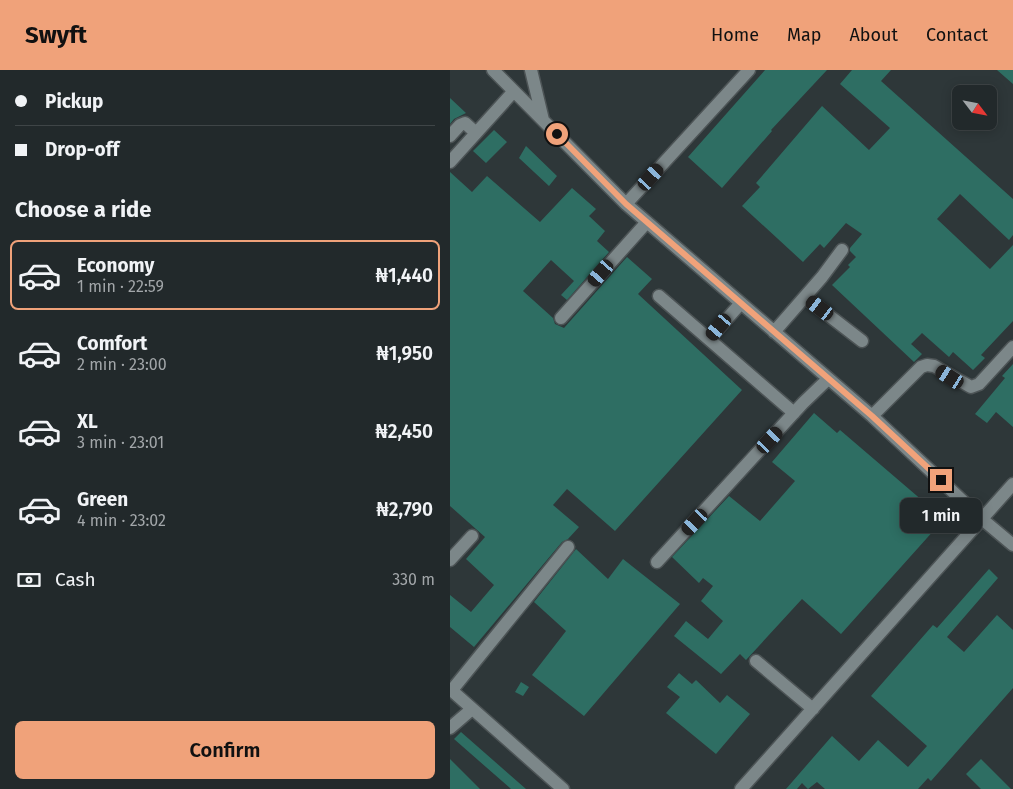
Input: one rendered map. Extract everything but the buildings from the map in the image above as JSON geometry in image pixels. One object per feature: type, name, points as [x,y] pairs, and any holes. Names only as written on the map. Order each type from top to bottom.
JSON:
[{"type":"street","points":[[493,70],[626,204],[872,416],[1013,545]]},
{"type":"street","points":[[530,70],[544,120]]},
{"type":"street","points":[[626,204],[749,70]]},
{"type":"street","points":[[450,162],[514,91]]},
{"type":"street","points":[[450,136],[460,124],[465,123],[476,133]]},
{"type":"street","points":[[561,318],[648,222]]},
{"type":"street","points":[[774,332],[805,297],[842,250]]},
{"type":"street","points":[[659,296],[794,413]]},
{"type":"street","points":[[805,297],[862,341]]},
{"type":"street","points":[[709,339],[741,303]]},
{"type":"street","points":[[872,416],[921,367],[934,366],[971,387],[979,384],[1013,348]]},
{"type":"street","points":[[657,562],[794,413],[828,379]]},
{"type":"street","points":[[741,789],[1013,484]]},
{"type":"street","points":[[450,560],[472,536]]},
{"type":"street","points":[[563,789],[451,690],[568,547]]},
{"type":"street","points":[[756,661],[812,709]]},
{"type":"street","points":[[450,728],[472,709]]},
{"type":"route","points":[[557,134],[626,204],[872,416],[941,480]]}]
